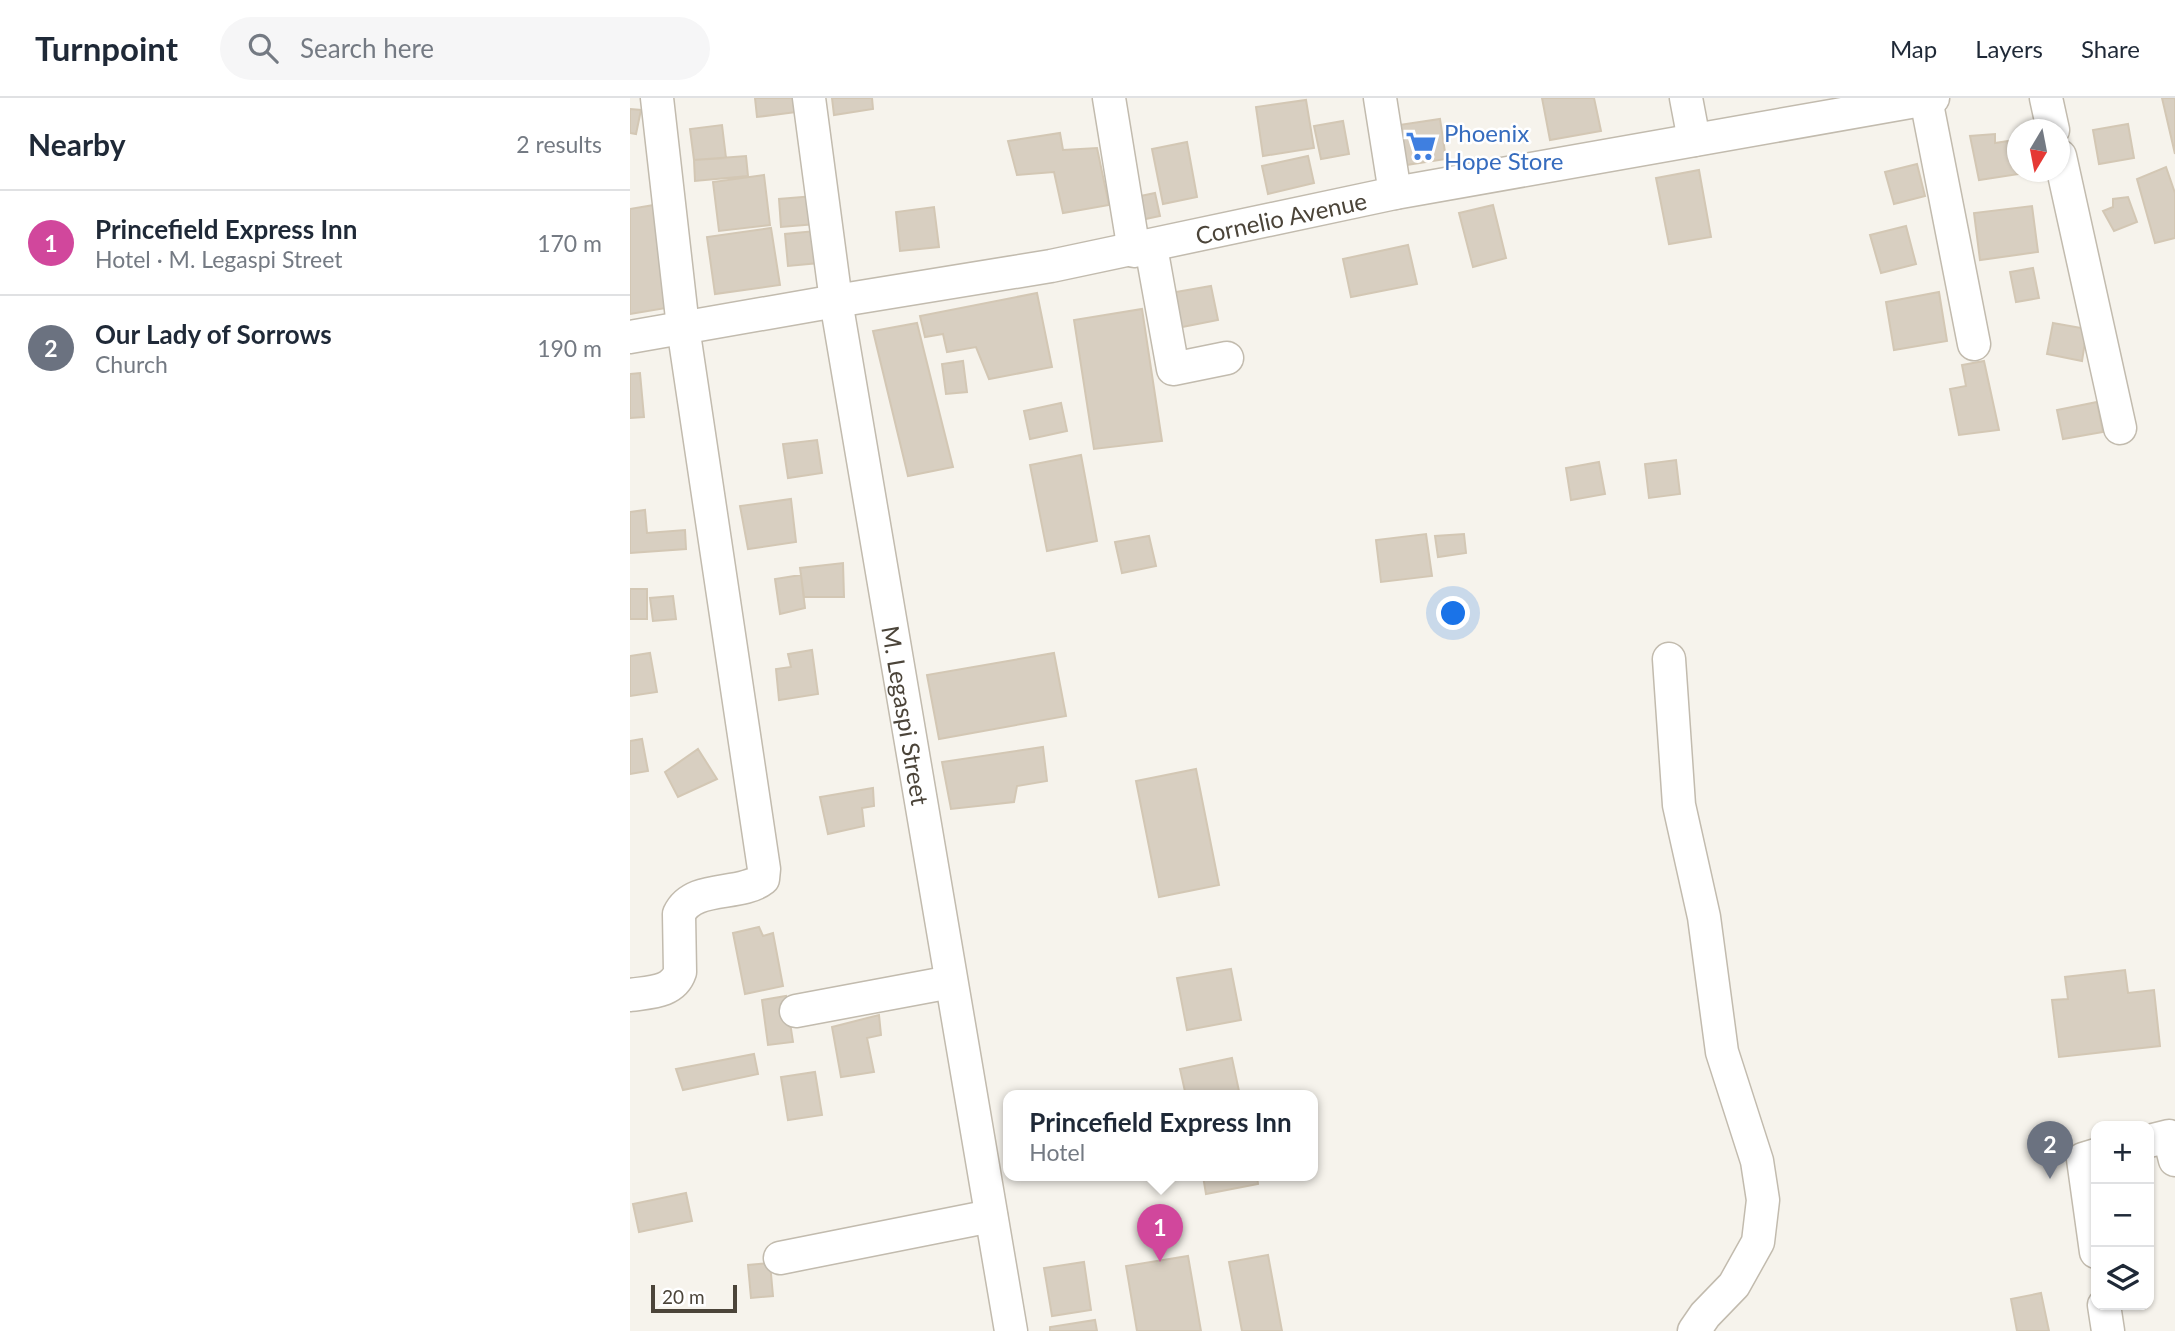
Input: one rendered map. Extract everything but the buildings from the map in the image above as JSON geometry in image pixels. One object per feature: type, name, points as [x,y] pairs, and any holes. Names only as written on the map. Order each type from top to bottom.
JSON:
[{"type":"street","points":[[630,995],[665,988],[677,979],[680,972],[679,914],[682,907],[703,895],[755,885],[762,879],[764,869],[683,327],[657,98]]},
{"type":"street","name":"M. Legaspi Street","points":[[809,98],[836,300],[1011,1331]]},
{"type":"street","points":[[1109,98],[1142,249],[1173,369],[1227,358]]},
{"type":"street","points":[[1380,98],[1395,193]]},
{"type":"street","points":[[1686,98],[1694,140]]},
{"type":"street","points":[[2046,98],[2051,119]]},
{"type":"street","points":[[1929,99],[1974,344]]},
{"type":"street","name":"Cornelio Avenue","points":[[630,337],[836,300],[1051,267],[1395,193],[1929,99]]},
{"type":"street","points":[[2066,182],[2120,428]]},
{"type":"street","points":[[1669,659],[1679,805],[1704,917],[1722,1052],[1757,1161],[1763,1200],[1758,1242],[1734,1285],[1705,1315],[1694,1331]]},
{"type":"street","points":[[796,1011],[951,982]]},
{"type":"street","points":[[2154,1140],[2169,1136],[2175,1160]]},
{"type":"street","points":[[2091,1156],[2082,1158],[2095,1247]]},
{"type":"street","points":[[780,1258],[991,1216]]},
{"type":"street","points":[[2105,1310],[2108,1331]]},
{"type":"place","name":"Phoenix Hope Store","points":[[1421,146]]},
{"type":"place","name":"Our Lady of Sorrows","points":[[2050,1179]]},
{"type":"place","name":"Princefield Express Inn","points":[[1160,1262]]}]
